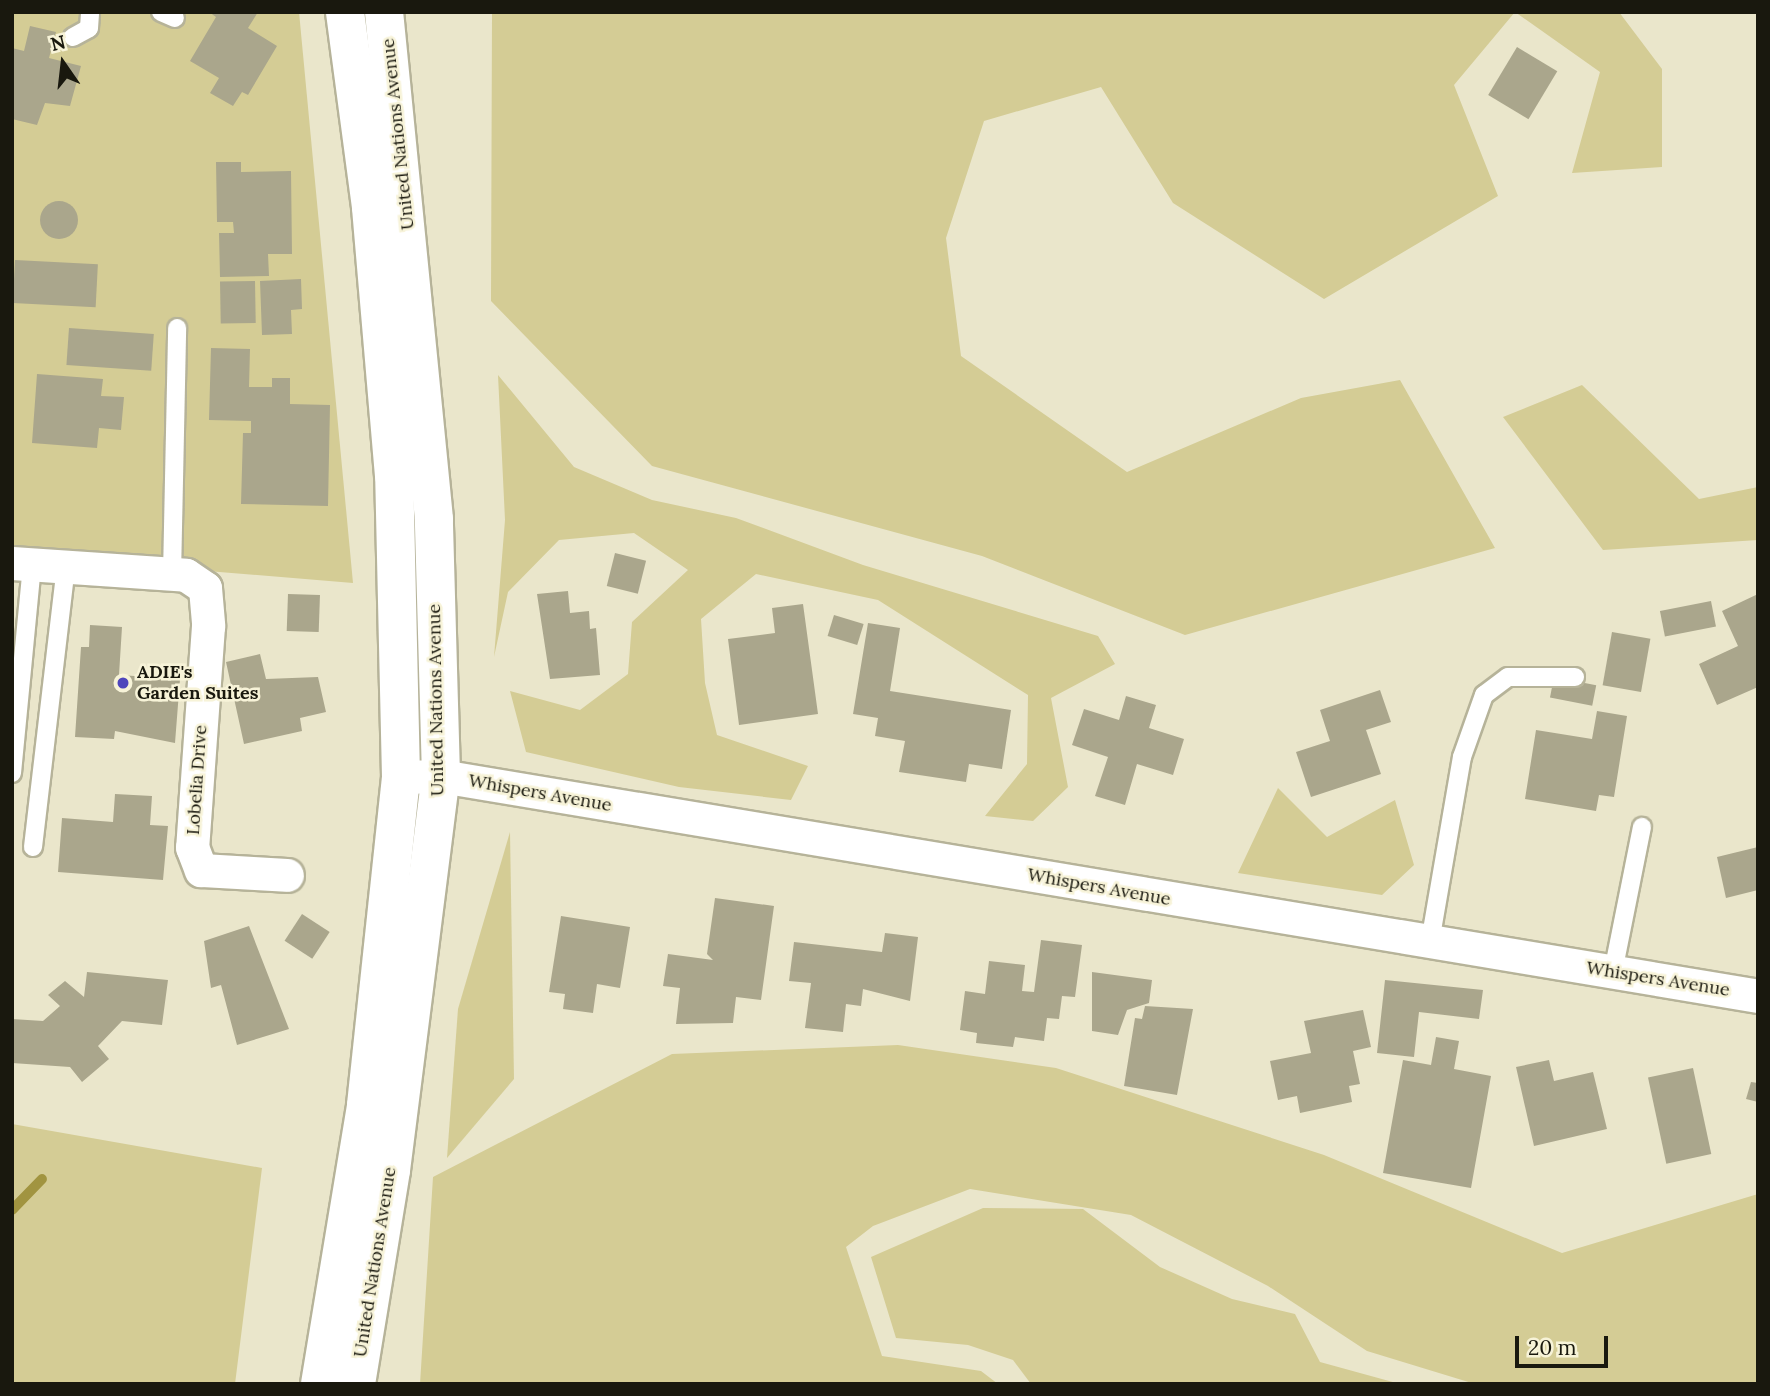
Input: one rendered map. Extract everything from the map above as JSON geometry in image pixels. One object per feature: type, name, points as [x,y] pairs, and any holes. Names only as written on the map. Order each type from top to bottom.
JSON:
[{"type":"street","name":"United Nations Avenue","points":[[320,1384],[366,1105],[401,776],[394,476],[345,12]]},
{"type":"street","name":"United Nations Avenue","points":[[356,1384],[391,1170],[441,776],[433,519],[384,12]]},
{"type":"street","name":"Lobelia Drive","points":[[22,564],[172,575],[205,588],[208,626],[192,847],[201,870],[287,875]]},
{"type":"street","name":"Whispers Avenue","points":[[401,776],[441,776],[1758,996]]},
{"type":"lane","points":[[73,37],[89,28],[90,12]]},
{"type":"lane","points":[[172,575],[177,328]]},
{"type":"lane","points":[[12,773],[22,564]]},
{"type":"lane","points":[[33,847],[66,567]]},
{"type":"lane","points":[[1430,942],[1462,757],[1484,695],[1508,677],[1575,677]]},
{"type":"lane","points":[[1613,972],[1642,827]]},
{"type":"shaded area","points":[[12,12],[299,12],[353,583],[12,555]]},
{"type":"shaded area","points":[[492,12],[1515,12],[1454,85],[1498,196],[1324,299],[1173,203],[1101,87],[984,121],[946,238],[961,356],[1127,472],[1301,398],[1400,380],[1495,548],[1185,635],[982,556],[652,466],[491,301]]},
{"type":"shaded area","points":[[1515,12],[1619,12],[1662,69],[1662,167],[1572,173],[1600,72]]},
{"type":"shaded area","points":[[498,375],[574,467],[652,500],[736,518],[863,565],[1098,636],[1115,664],[1051,698],[1068,787],[1033,821],[985,816],[1027,764],[1028,695],[878,600],[756,574],[701,619],[705,683],[717,735],[808,766],[791,800],[679,787],[526,752],[510,691],[580,710],[628,674],[632,622],[688,570],[634,533],[559,540],[508,592],[494,657],[505,520]]},
{"type":"shaded area","points":[[1582,385],[1699,499],[1758,487],[1758,540],[1603,550],[1503,417]]},
{"type":"shaded area","points":[[1278,788],[1327,837],[1395,800],[1414,865],[1382,895],[1238,873]]},
{"type":"shaded area","points":[[510,832],[514,1079],[447,1158],[458,1009]]},
{"type":"shaded area","points":[[898,1045],[1056,1068],[1324,1155],[1562,1253],[1758,1194],[1758,1384],[1475,1384],[1367,1351],[1268,1286],[1131,1215],[970,1189],[873,1226],[846,1247],[882,1356],[981,1371],[998,1384],[420,1384],[433,1177],[672,1054]]},
{"type":"shaded area","points":[[12,1124],[262,1168],[235,1384],[12,1384]]},
{"type":"shaded area","points":[[983,1208],[1083,1209],[1160,1267],[1232,1299],[1295,1314],[1320,1362],[1400,1384],[1031,1384],[1013,1360],[968,1345],[896,1338],[871,1257]]},
{"type":"building","points":[[209,12],[258,12],[248,28],[277,46],[248,95],[242,92],[233,106],[210,93],[219,78],[190,61],[216,17]]},
{"type":"building","points":[[30,26],[56,32],[49,58],[81,66],[70,106],[45,103],[37,125],[12,119],[12,48],[24,51]]},
{"type":"building","points":[[1517,47],[1557,71],[1528,119],[1488,95]]},
{"type":"building","points":[[216,162],[241,162],[241,172],[291,171],[292,254],[268,254],[269,276],[220,277],[219,233],[234,233],[233,222],[217,222]]},
{"type":"building","points":[[59,201],[73,206],[78,220],[73,234],[59,239],[45,234],[40,220],[45,206]]},
{"type":"building","points":[[15,260],[98,264],[96,307],[13,303]]},
{"type":"building","points":[[301,279],[302,309],[291,310],[292,334],[262,335],[260,281]]},
{"type":"building","points":[[255,281],[256,323],[221,324],[220,282]]},
{"type":"building","points":[[69,328],[154,334],[151,371],[66,365]]},
{"type":"building","points":[[211,348],[250,349],[249,387],[272,387],[272,378],[290,378],[290,404],[330,405],[328,506],[241,504],[243,433],[251,433],[251,421],[209,420]]},
{"type":"building","points":[[37,374],[103,379],[101,396],[124,397],[121,430],[99,428],[97,448],[32,443]]},
{"type":"building","points":[[615,553],[646,561],[638,594],[607,586]]},
{"type":"building","points":[[568,591],[570,613],[589,611],[590,629],[596,628],[600,675],[550,679],[537,594]]},
{"type":"building","points":[[288,594],[320,595],[319,632],[287,631]]},
{"type":"building","points":[[1758,594],[1758,687],[1717,705],[1699,664],[1738,646],[1722,611]]},
{"type":"building","points":[[1711,601],[1716,627],[1665,636],[1660,611]]},
{"type":"building","points":[[803,604],[818,714],[739,725],[728,639],[775,633],[772,608]]},
{"type":"building","points":[[834,615],[864,624],[857,645],[828,636]]},
{"type":"building","points":[[868,623],[900,628],[890,691],[1011,710],[1002,769],[969,764],[966,782],[899,772],[905,741],[875,736],[878,718],[853,714]]},
{"type":"building","points":[[90,625],[122,627],[119,675],[180,679],[175,743],[115,731],[114,739],[75,737],[81,647],[89,647]]},
{"type":"building","points":[[1612,632],[1650,639],[1641,692],[1603,685]]},
{"type":"building","points":[[260,654],[266,679],[318,677],[326,712],[300,718],[302,731],[244,744],[226,662]]},
{"type":"building","points":[[1554,677],[1596,685],[1592,706],[1550,698]]},
{"type":"building","points":[[1380,690],[1391,722],[1366,730],[1381,774],[1311,797],[1296,752],[1330,741],[1320,710]]},
{"type":"building","points":[[1126,696],[1156,705],[1149,728],[1184,739],[1173,775],[1137,764],[1125,805],[1095,796],[1108,757],[1072,745],[1084,709],[1119,720]]},
{"type":"building","points":[[1597,711],[1627,716],[1614,797],[1599,795],[1596,811],[1525,799],[1536,730],[1592,739]]},
{"type":"building","points":[[115,794],[152,796],[150,825],[168,826],[163,880],[58,872],[62,818],[113,822]]},
{"type":"building","points":[[1758,847],[1758,890],[1726,898],[1717,857]]},
{"type":"building","points":[[715,898],[774,906],[761,1000],[736,997],[733,1023],[676,1024],[680,988],[663,986],[668,954],[713,960],[707,954]]},
{"type":"building","points":[[302,914],[330,932],[312,959],[285,941]]},
{"type":"building","points":[[561,916],[630,927],[620,988],[597,984],[593,1013],[563,1009],[565,994],[549,992]]},
{"type":"building","points":[[249,926],[289,1029],[237,1045],[221,985],[211,988],[204,941]]},
{"type":"building","points":[[885,933],[918,937],[910,1001],[863,989],[861,1006],[846,1004],[843,1032],[805,1028],[811,983],[789,981],[794,942],[882,952]]},
{"type":"building","points":[[1041,940],[1082,945],[1075,997],[1062,996],[1059,1019],[1047,1018],[1044,1041],[1015,1037],[1013,1047],[976,1043],[977,1033],[960,1030],[965,991],[985,994],[989,961],[1025,965],[1022,991],[1034,992]]},
{"type":"building","points":[[87,972],[168,980],[162,1025],[122,1021],[98,1046],[109,1059],[82,1082],[70,1067],[12,1063],[12,1019],[43,1021],[60,1006],[48,995],[65,981],[84,997]]},
{"type":"building","points":[[1092,972],[1152,980],[1149,1003],[1127,1010],[1118,1035],[1092,1031]]},
{"type":"building","points":[[1385,980],[1483,990],[1479,1019],[1419,1012],[1414,1057],[1377,1053]]},
{"type":"building","points":[[1145,1006],[1193,1009],[1177,1095],[1124,1086],[1135,1018],[1142,1019]]},
{"type":"building","points":[[1363,1010],[1371,1047],[1353,1051],[1360,1084],[1349,1086],[1352,1102],[1300,1113],[1297,1096],[1278,1100],[1270,1061],[1311,1053],[1304,1021]]},
{"type":"building","points":[[1436,1037],[1459,1041],[1454,1069],[1491,1076],[1471,1188],[1383,1173],[1403,1060],[1431,1065]]},
{"type":"building","points":[[1549,1060],[1554,1081],[1593,1072],[1607,1129],[1534,1146],[1516,1067]]},
{"type":"building","points":[[1693,1068],[1711,1154],[1666,1164],[1648,1078]]},
{"type":"building","points":[[1751,1082],[1758,1083],[1758,1102],[1746,1099]]},
{"type":"waterway","points":[[12,1210],[42,1179]]},
{"type":"place","name":"ADIE's Garden Suites","points":[[123,683]]}]
